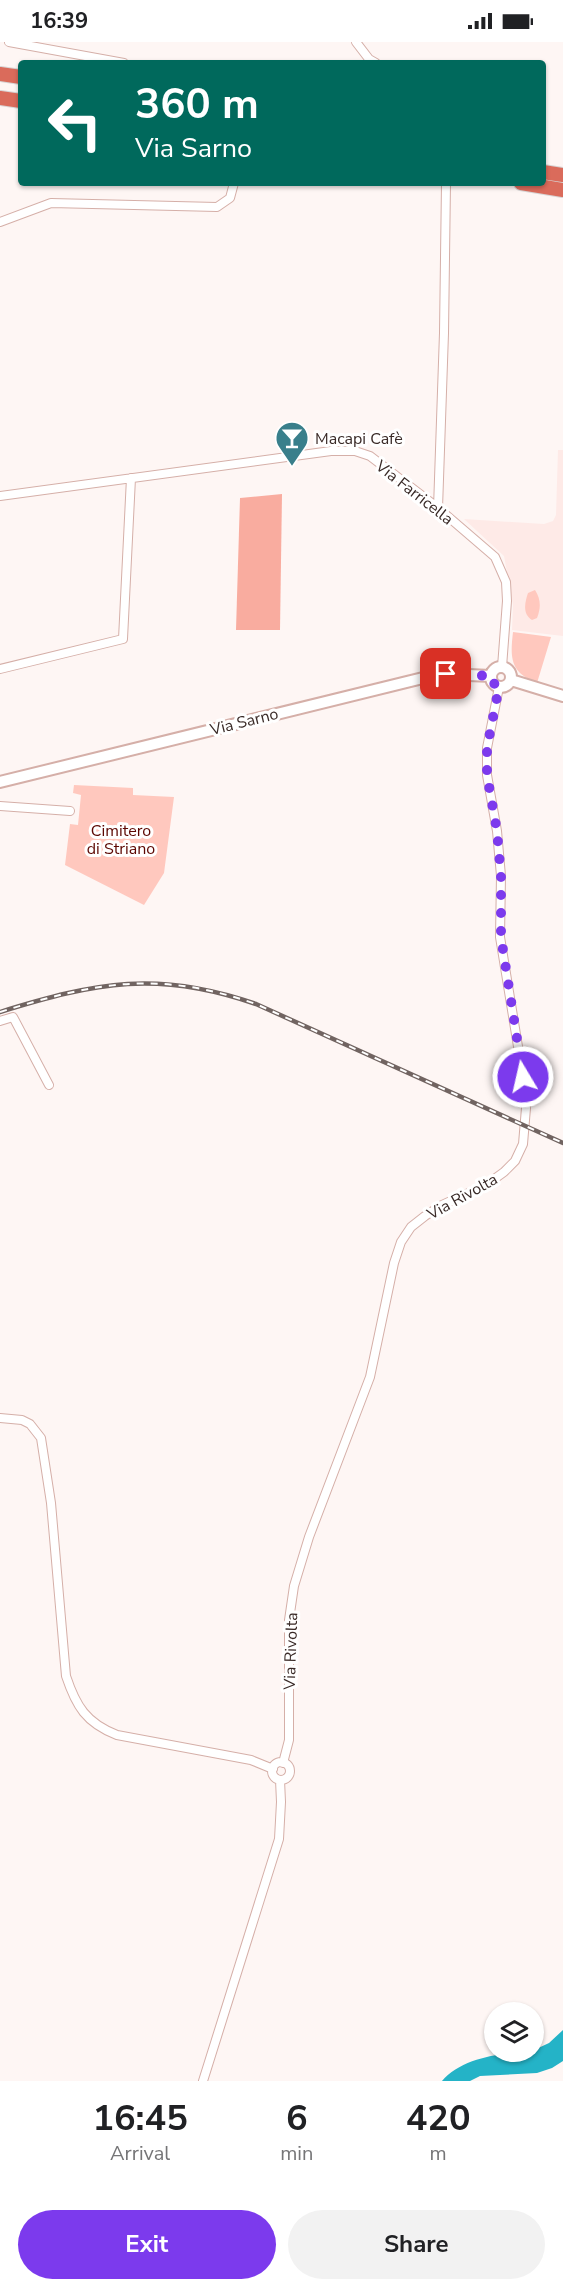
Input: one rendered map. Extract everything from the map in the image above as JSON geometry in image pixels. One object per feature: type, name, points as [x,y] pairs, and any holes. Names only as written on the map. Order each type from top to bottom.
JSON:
[{"type":"highway","points":[[0,74],[18,77]]},
{"type":"highway","points":[[0,98],[18,101]]},
{"type":"highway","points":[[546,172],[563,175]]},
{"type":"highway","points":[[539,186],[563,190]]},
{"type":"main road","points":[[502,667],[510,671],[511,680],[508,685],[499,687],[492,682],[491,676],[496,668],[502,667]]},
{"type":"main road","name":"Via Sarno","points":[[0,782],[427,677],[446,674],[491,676]]},
{"type":"main road","points":[[511,680],[563,696]]},
{"type":"street","points":[[9,42],[108,60]]},
{"type":"street","points":[[356,42],[371,60]]},
{"type":"street","points":[[0,222],[51,203],[217,207],[230,198],[233,186]]},
{"type":"street","points":[[438,508],[446,186]]},
{"type":"street","name":"Via Farricella","points":[[0,496],[331,451],[355,451],[370,456],[438,508],[495,557],[506,582],[507,601],[502,667]]},
{"type":"street","points":[[0,669],[123,639],[131,478]]},
{"type":"street","name":"Via Rivolta","points":[[283,1762],[288,1740],[289,1620],[294,1586],[309,1537],[370,1377],[394,1263],[401,1242],[411,1227],[425,1216],[442,1205],[486,1185],[504,1172],[515,1161],[523,1144],[526,1108],[523,1077],[501,937],[501,876],[497,831],[487,775],[487,748],[499,687]]},
{"type":"street","points":[[0,806],[70,811]]},
{"type":"street","points":[[0,1021],[13,1017],[49,1084]]},
{"type":"street","points":[[0,1418],[22,1420],[30,1424],[41,1438],[51,1503],[66,1676],[80,1709],[97,1726],[117,1735],[241,1758],[273,1769]]},
{"type":"street","points":[[283,1762],[288,1766],[290,1772],[288,1777],[280,1780],[273,1776],[273,1769],[277,1763],[283,1762]]},
{"type":"street","points":[[203,2081],[279,1839],[280,1780]]},
{"type":"shaded area","points":[[558,450],[563,450],[563,636],[512,630],[513,605],[504,556],[464,519],[544,524],[553,521],[556,515]]},
{"type":"shaded area","points":[[282,494],[280,630],[236,630],[240,498]]},
{"type":"green space","points":[[535,590],[540,607],[537,618],[532,620],[527,615],[525,604],[528,593]]},
{"type":"green space","points":[[513,632],[551,637],[537,683],[521,674],[514,663],[512,657]]},
{"type":"green space","name":"Cimitero di Striano","points":[[74,785],[133,788],[133,795],[174,797],[164,873],[144,905],[65,865],[70,824],[78,825],[81,795],[73,793]]},
{"type":"water","points":[[563,2030],[563,2061],[552,2068],[537,2073],[480,2076],[470,2081],[442,2081],[461,2066],[484,2057],[484,2062],[544,2062],[544,2045]]},
{"type":"railway","points":[[0,1012],[67,993],[128,984],[158,984],[221,993],[256,1004],[563,1143]]},
{"type":"place","name":"Macapi Cafè","points":[[292,467]]},
{"type":"route","points":[[446,674],[491,676],[492,682],[499,687],[487,748],[487,775],[497,831],[501,876],[501,937],[523,1077]]}]
